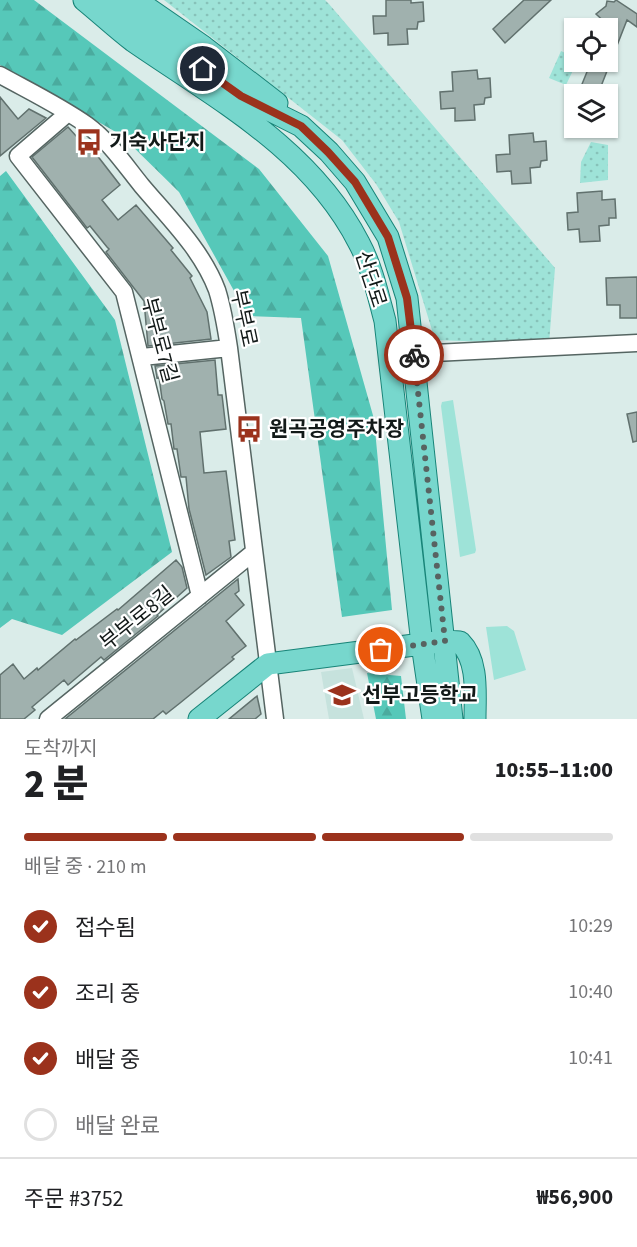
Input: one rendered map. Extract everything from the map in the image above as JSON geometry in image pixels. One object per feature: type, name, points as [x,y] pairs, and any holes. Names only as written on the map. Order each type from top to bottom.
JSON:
[{"type":"main road","points":[[67,0],[122,46],[210,107],[286,148]]},
{"type":"main road","name":"산단로","points":[[84,0],[131,39],[231,106],[286,148],[320,183],[360,243],[375,281],[386,332],[422,644],[433,719]]},
{"type":"main road","name":"산단로","points":[[109,0],[155,36],[241,96],[301,126],[355,182],[388,237],[407,298],[453,719]]},
{"type":"main road","points":[[136,0],[204,47],[276,103],[301,126]]},
{"type":"main road","points":[[199,719],[268,664],[445,641],[460,642],[469,650],[475,681],[475,719]]},
{"type":"street","name":"부부로","points":[[0,75],[68,113],[89,127],[109,145],[203,263],[216,288],[224,313],[229,348],[275,719]]},
{"type":"street","name":"부부로7길","points":[[68,113],[18,156],[124,292],[200,596]]},
{"type":"street","points":[[414,354],[637,343]]},
{"type":"street","points":[[142,357],[229,348]]},
{"type":"street","name":"부부로8길","points":[[48,719],[254,552]]},
{"type":"shaded area","name":"선부고등학교","points":[[352,668],[364,719],[329,719],[321,672]]},
{"type":"green space","points":[[0,0],[34,0],[259,169],[328,256],[374,419],[392,610],[342,617],[301,318],[248,316],[179,192],[121,135],[0,65]]},
{"type":"green space","points":[[164,0],[325,0],[555,268],[549,344],[435,340],[399,222],[376,184],[342,140]]},
{"type":"green space","points":[[561,51],[564,52],[564,72],[572,72],[566,84],[549,78]]},
{"type":"green space","points":[[591,142],[608,145],[608,180],[580,183],[581,162]]},
{"type":"green space","points":[[6,171],[115,320],[172,552],[62,635],[12,619],[0,628],[0,176]]},
{"type":"green space","points":[[453,400],[476,550],[475,553],[460,557],[441,406],[442,402]]},
{"type":"green space","points":[[507,626],[514,631],[526,670],[494,680],[486,627]]},
{"type":"green space","points":[[367,673],[401,676],[406,719],[376,719]]},
{"type":"building","points":[[386,0],[423,2],[424,21],[418,22],[417,29],[407,29],[408,44],[388,45],[388,33],[374,34],[373,16],[386,16]]},
{"type":"building","points":[[524,0],[551,0],[505,43],[493,29]]},
{"type":"building","points":[[616,0],[637,14],[637,27],[627,20],[618,43],[618,18],[600,18],[596,14],[606,6],[607,1]]},
{"type":"building","points":[[477,70],[478,79],[490,78],[491,97],[485,98],[484,104],[474,105],[475,120],[455,121],[455,108],[441,109],[440,92],[453,91],[452,72]]},
{"type":"building","points":[[587,72],[607,72],[602,84],[582,84]]},
{"type":"building","points":[[0,97],[18,119],[29,109],[46,118],[0,156]]},
{"type":"building","points":[[68,127],[94,156],[96,154],[120,185],[102,200],[118,220],[136,205],[173,248],[171,250],[192,276],[190,278],[207,312],[211,339],[148,346],[144,301],[106,252],[109,249],[90,226],[87,228],[32,157]]},
{"type":"building","points":[[533,133],[534,142],[546,141],[547,160],[541,161],[540,167],[530,168],[531,183],[512,184],[511,171],[497,172],[496,155],[510,154],[509,135]]},
{"type":"building","points":[[602,191],[602,200],[615,199],[616,218],[609,218],[609,225],[599,226],[600,241],[580,242],[579,229],[568,230],[567,213],[578,212],[577,193]]},
{"type":"building","points":[[637,277],[637,318],[620,318],[620,305],[607,305],[606,278]]},
{"type":"building","points":[[215,360],[218,395],[222,395],[226,429],[200,432],[204,473],[226,471],[235,540],[229,541],[231,557],[206,575],[189,509],[186,477],[181,477],[177,449],[174,449],[171,424],[168,424],[155,366]]},
{"type":"building","points":[[637,412],[637,441],[633,442],[627,414]]},
{"type":"building","points":[[176,560],[182,567],[187,588],[158,616],[104,660],[101,657],[68,685],[64,680],[32,707],[35,710],[24,719],[0,719],[0,675],[13,664],[24,679],[37,668],[38,670],[75,639],[118,610]]},
{"type":"building","points":[[238,579],[239,591],[235,594],[244,605],[226,621],[246,646],[232,657],[234,659],[180,703],[166,714],[163,711],[153,719],[65,719]]},
{"type":"building","points":[[257,696],[261,714],[255,719],[229,719]]},
{"type":"way so far","points":[[381,650],[445,641],[414,355]]},
{"type":"place","name":"기숙사단지","points":[[89,142]]},
{"type":"place","name":"원곡공영주차장","points":[[249,429]]},
{"type":"place","name":"선부고등학교","points":[[342,695]]},
{"type":"route","points":[[203,69],[241,96],[301,126],[355,182],[388,237],[407,298],[414,355]]}]
